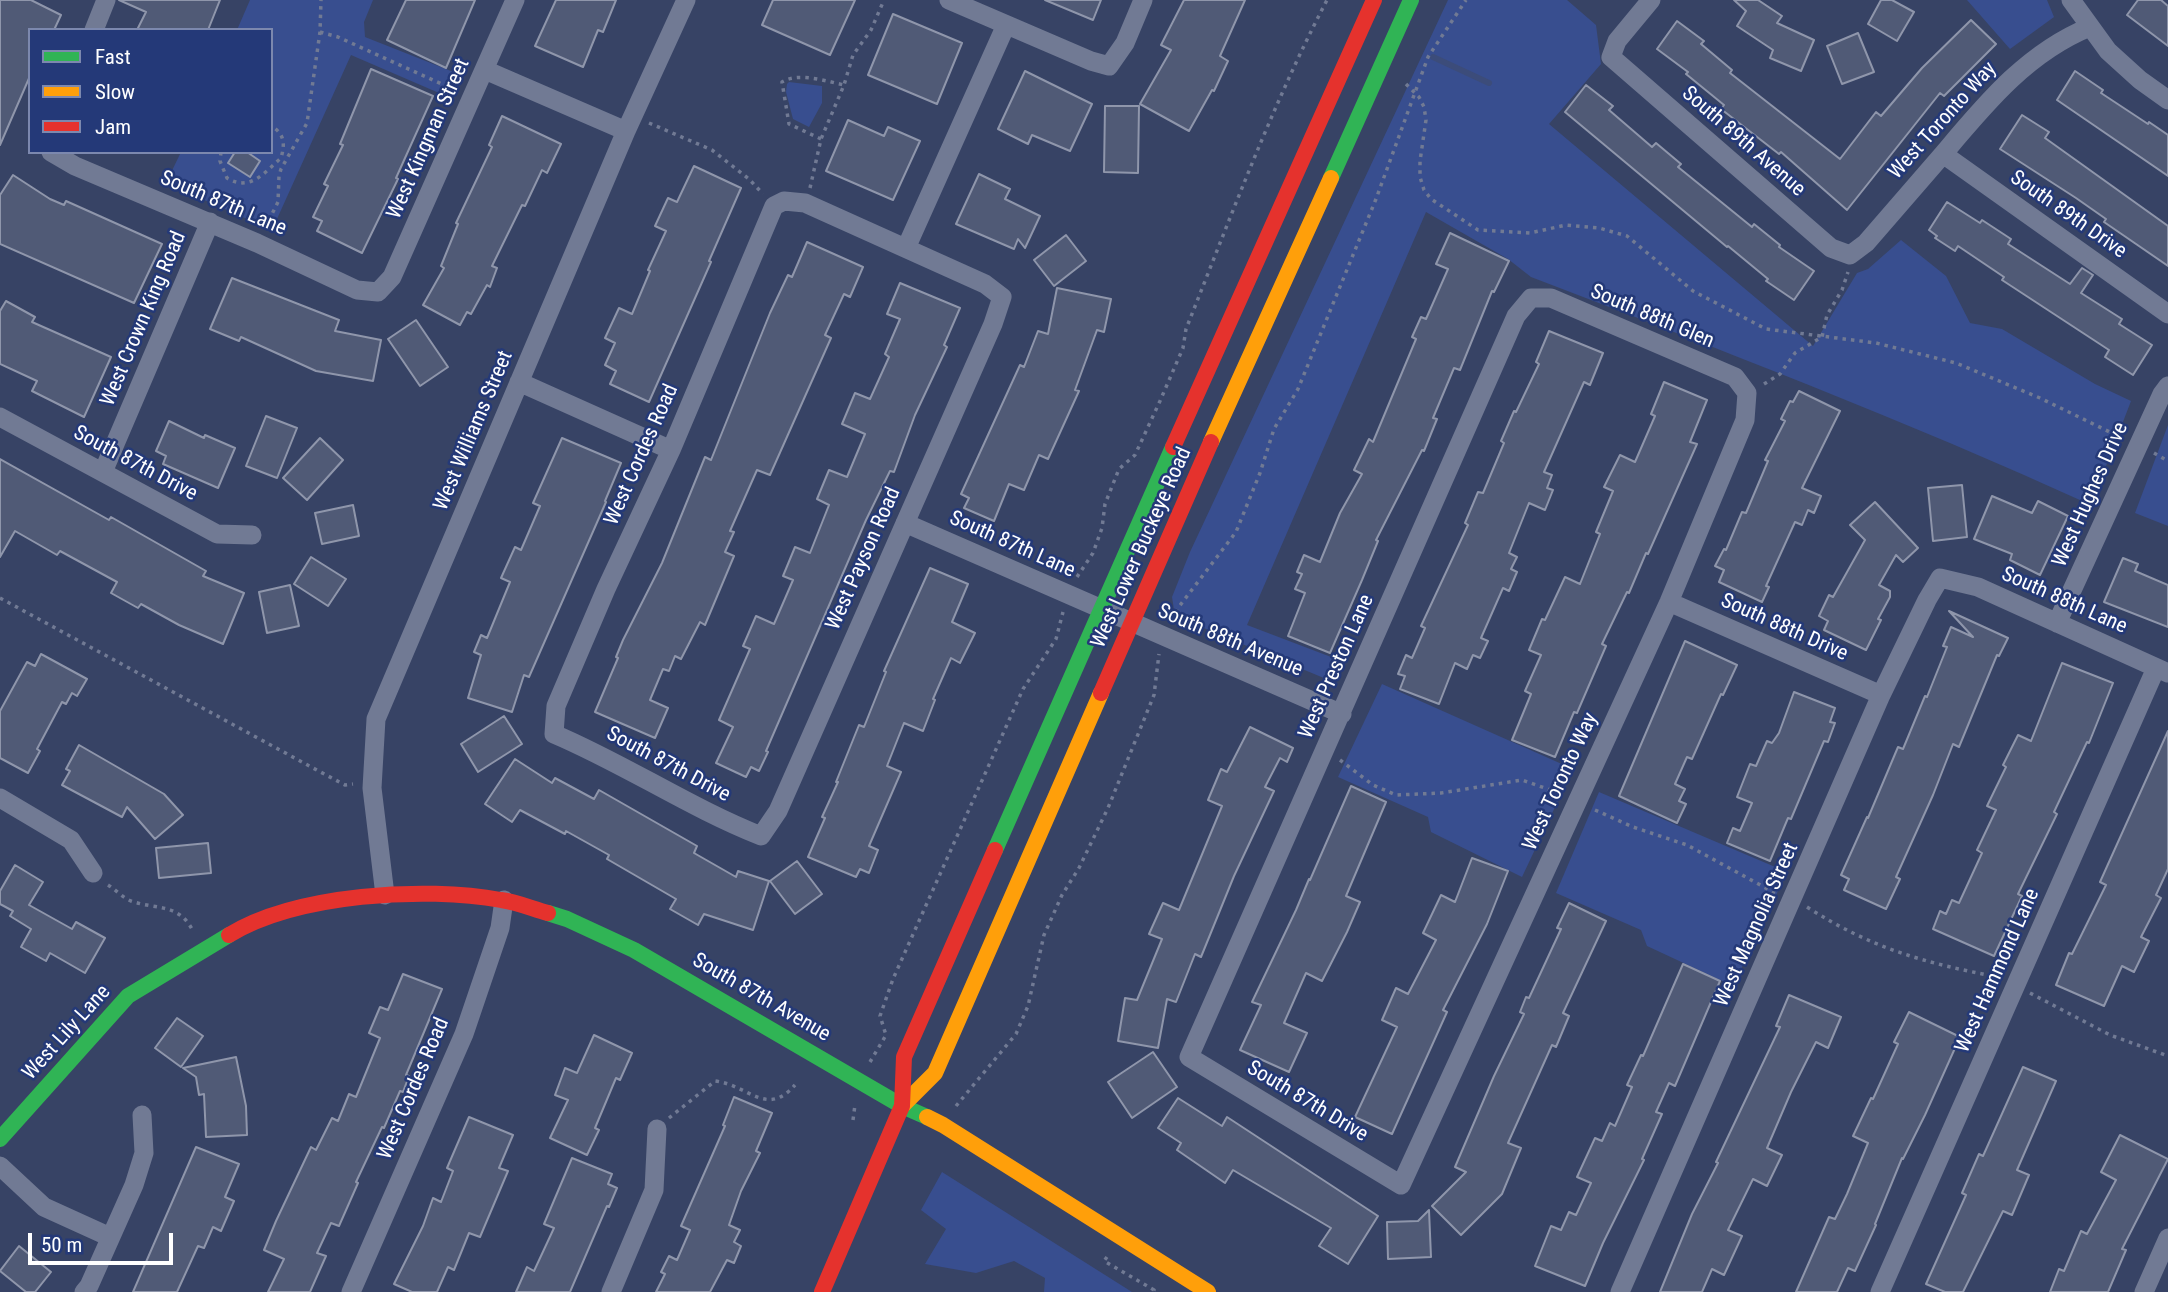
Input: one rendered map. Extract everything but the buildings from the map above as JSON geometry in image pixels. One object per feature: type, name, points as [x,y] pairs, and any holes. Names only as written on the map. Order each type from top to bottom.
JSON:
[{"type":"main road","name":"West Lower Buckeye Road","points":[[822,1292],[902,1106],[904,1057],[1100,609],[1374,0]]},
{"type":"main road","name":"West Lower Buckeye Road","points":[[902,1106],[935,1073],[1410,0]]},
{"type":"main road","name":"South 87th Avenue","points":[[247,923],[326,901],[385,895],[473,896],[504,900],[568,919],[634,950],[902,1106],[943,1125],[1208,1292]]},
{"type":"main road","name":"West Lily Lane","points":[[0,1139],[128,996],[247,923]]},
{"type":"street","points":[[95,28],[106,0]]},
{"type":"street","name":"West Kingman Street","points":[[378,292],[392,277],[515,0]]},
{"type":"street","name":"West Williams Street","points":[[385,895],[372,783],[376,719],[630,123],[686,0]]},
{"type":"street","points":[[949,0],[1091,61],[1109,66],[1125,43],[1143,0]]},
{"type":"street","name":"South 89th Avenue","points":[[1651,0],[1617,41],[1611,57],[1831,248],[1850,255]]},
{"type":"street","points":[[2071,0],[2108,51],[2140,80],[2168,100]]},
{"type":"street","points":[[779,203],[805,203],[906,248],[1006,25]]},
{"type":"street","name":"West Toronto Way","points":[[1850,255],[1866,243],[1991,97],[2019,71],[2068,36],[2090,27]]},
{"type":"street","points":[[485,69],[630,123]]},
{"type":"street","name":"South 87th Lane","points":[[54,154],[75,166],[210,222],[357,290],[378,292]]},
{"type":"street","name":"South 89th Drive","points":[[1943,154],[2168,314]]},
{"type":"street","name":"West Cordes Road","points":[[554,734],[556,706],[779,203]]},
{"type":"street","name":"West Crown King Road","points":[[103,472],[210,222]]},
{"type":"street","name":"West Payson Road","points":[[761,836],[778,811],[993,324],[1002,297],[985,284],[906,248]]},
{"type":"street","name":"South 88th Glen","points":[[1531,298],[1551,298],[1735,377],[1747,393]]},
{"type":"street","name":"West Preston Lane","points":[[1189,1057],[1516,316],[1531,298]]},
{"type":"street","points":[[519,383],[671,450]]},
{"type":"street","name":"West Hughes Drive","points":[[2057,623],[2168,386]]},
{"type":"street","name":"West Toronto Way","points":[[1401,1185],[1669,602],[1745,420],[1747,393]]},
{"type":"street","name":"South 87th Drive","points":[[0,417],[217,534],[252,535]]},
{"type":"street","name":"South 87th Lane","points":[[905,523],[1100,609]]},
{"type":"street","name":"South 88th Lane","points":[[1940,578],[1978,587],[2162,670]]},
{"type":"street","name":"West Magnolia Street","points":[[1620,1292],[1881,695],[1940,578]]},
{"type":"street","name":"South 88th Drive","points":[[1669,602],[1881,695]]},
{"type":"street","name":"South 88th Avenue","points":[[1100,609],[1342,714]]},
{"type":"street","name":"West Hammond Lane","points":[[1880,1292],[2162,670]]},
{"type":"street","name":"South 87th Drive","points":[[554,734],[592,750],[736,826],[761,836]]},
{"type":"street","points":[[0,798],[71,840],[93,873]]},
{"type":"street","name":"West Cordes Road","points":[[351,1292],[464,1034],[500,928],[504,900]]},
{"type":"street","name":"South 87th Drive","points":[[1189,1057],[1401,1185]]},
{"type":"street","points":[[83,1292],[89,1286],[134,1185],[144,1153],[142,1115]]},
{"type":"street","points":[[611,1292],[654,1190],[657,1129]]},
{"type":"street","points":[[0,1166],[44,1208],[110,1237]]},
{"type":"street","points":[[2144,1292],[2168,1238]]},
{"type":"path","points":[[257,243],[278,202],[279,176],[284,160],[307,123],[320,32],[321,0]]},
{"type":"path","points":[[805,203],[814,178],[821,139],[844,85],[853,55],[871,30],[884,0]]},
{"type":"path","points":[[1077,577],[1093,553],[1102,528],[1105,504],[1119,469],[1135,455],[1183,348],[1185,328],[1303,44],[1326,0]]},
{"type":"path","points":[[1172,621],[1178,608],[1236,532],[1274,429],[1298,389],[1366,224],[1428,57],[1466,0]]},
{"type":"path","points":[[320,32],[338,37],[472,99]]},
{"type":"path","points":[[821,139],[789,124],[782,82],[788,78],[815,79],[844,85]]},
{"type":"path","points":[[1406,83],[1424,107],[1426,120],[1420,161],[1420,177],[1424,190],[1431,199],[1478,230],[1530,233],[1566,225],[1599,228],[1627,236],[1693,291],[1766,329],[1876,343],[1956,363],[2040,398],[2138,446]]},
{"type":"path","points":[[630,123],[712,150],[779,203]]},
{"type":"path","points":[[273,128],[284,138],[284,160]]},
{"type":"path","points":[[221,154],[224,174],[240,184],[252,183],[284,160]]},
{"type":"path","points":[[1747,393],[1780,374],[1795,353],[1822,337],[1827,315],[1842,290],[1850,255]]},
{"type":"path","points":[[0,598],[345,785],[372,783]]},
{"type":"path","points":[[853,1120],[859,1081],[886,1035],[880,1016],[893,979],[1023,689],[1056,639],[1063,610]]},
{"type":"path","points":[[943,1125],[963,1096],[1016,1034],[1028,1006],[1044,935],[1108,808],[1154,695],[1160,652]]},
{"type":"path","points":[[1325,750],[1373,785],[1396,795],[1441,793],[1522,780],[1547,787],[1633,827],[1687,845],[1773,893],[1794,898],[1850,933],[1889,950],[1953,969],[2000,978],[2110,1035],[2168,1056]]},
{"type":"path","points":[[93,873],[128,900],[181,914],[203,950]]},
{"type":"path","points":[[657,1129],[715,1081],[727,1082],[763,1099],[775,1101],[786,1096],[795,1085]]},
{"type":"shaded area","points":[[250,0],[373,0],[364,22],[365,37],[456,73],[446,96],[351,55],[272,230],[166,183],[180,154],[273,154],[273,28],[238,28]]},
{"type":"shaded area","points":[[1448,0],[1567,0],[1596,25],[1601,64],[1549,124],[1813,346],[1857,273],[1868,269],[1901,240],[1946,276],[1970,323],[2002,329],[2095,384],[2131,401],[2091,505],[1883,415],[1531,277],[1508,259],[1426,212],[1247,625],[1339,660],[1331,681],[1175,616],[1172,597],[1190,552]]},
{"type":"shaded area","points":[[1967,0],[2047,0],[2054,17],[2010,49]]},
{"type":"shaded area","points":[[789,82],[822,86],[822,103],[809,127],[793,119],[786,92]]},
{"type":"shaded area","points":[[2168,425],[2168,526],[2135,513]]},
{"type":"shaded area","points":[[1382,684],[1573,769],[1522,877],[1431,832],[1428,817],[1338,777]]},
{"type":"shaded area","points":[[1599,792],[1787,872],[1733,986],[1647,946],[1641,930],[1556,893]]},
{"type":"shaded area","points":[[942,1172],[1132,1292],[1044,1292],[1045,1278],[1014,1261],[976,1273],[925,1264],[946,1229],[921,1210]]},
{"type":"waterway","points":[[1433,57],[1489,83]]},
{"type":"traffic: fast","points":[[1331,178],[1411,0]]},
{"type":"traffic: fast","points":[[995,850],[1173,447]]},
{"type":"traffic: fast","points":[[548,913],[634,950],[902,1106],[927,1117]]},
{"type":"traffic: fast","points":[[0,1139],[128,996],[229,935]]},
{"type":"traffic: slow","points":[[1211,442],[1331,178]]},
{"type":"traffic: slow","points":[[902,1106],[935,1073],[1101,693]]},
{"type":"traffic: slow","points":[[927,1117],[1208,1292]]},
{"type":"traffic: jam","points":[[1173,447],[1374,0]]},
{"type":"traffic: jam","points":[[1101,693],[1211,442]]},
{"type":"traffic: jam","points":[[822,1292],[902,1106],[904,1057],[995,850]]},
{"type":"traffic: jam","points":[[229,935],[257,921],[289,910],[324,902],[399,894],[470,896],[507,901],[548,913]]}]
